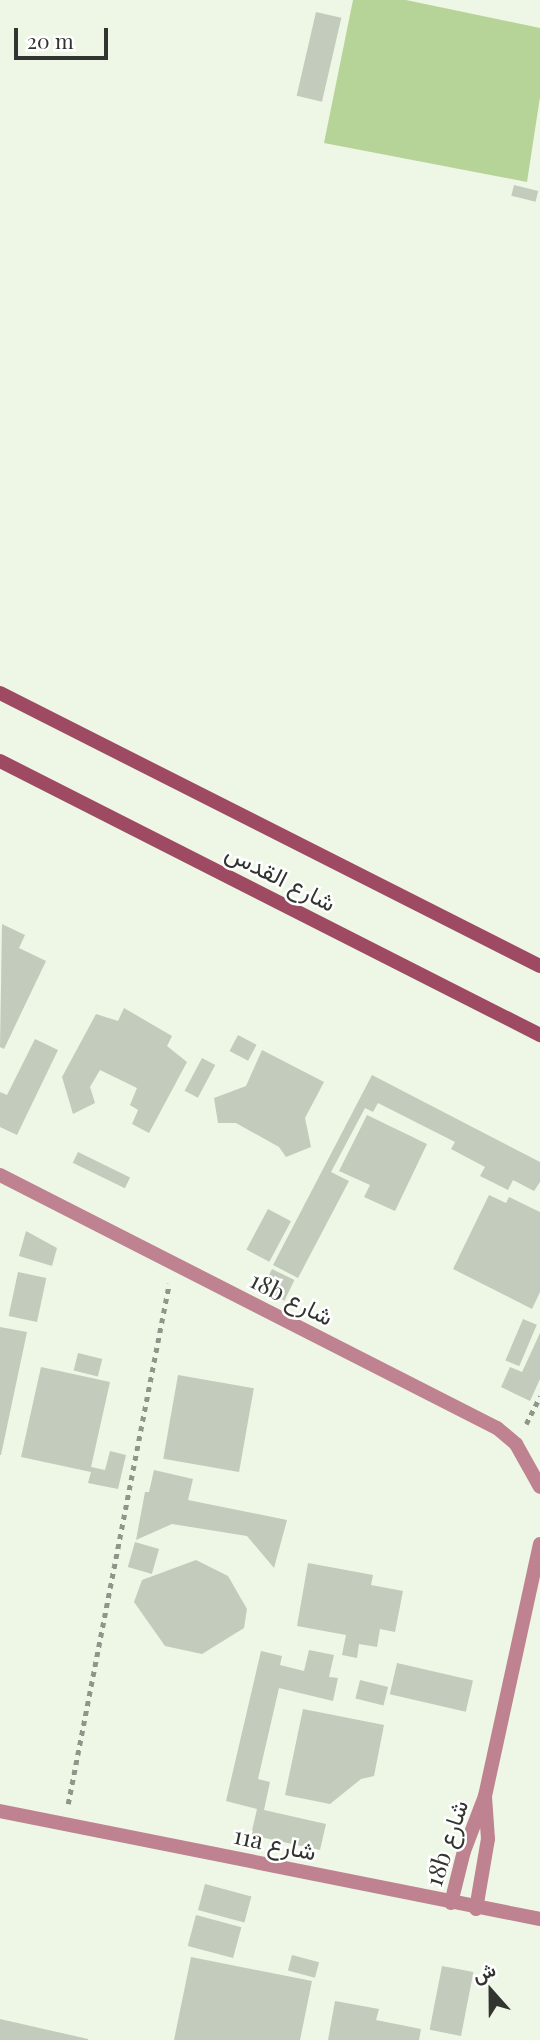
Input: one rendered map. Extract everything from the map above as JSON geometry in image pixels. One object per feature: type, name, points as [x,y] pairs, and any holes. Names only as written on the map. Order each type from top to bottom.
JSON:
[{"type":"main road","name":"شارع القدس","points":[[0,693],[540,965]]},
{"type":"main road","name":"شارع القدس","points":[[0,761],[540,1035]]},
{"type":"street","name":"18b شارع","points":[[0,1175],[497,1429],[516,1444],[540,1487]]},
{"type":"street","name":"18b شارع","points":[[451,1903],[464,1851],[485,1796],[540,1544]]},
{"type":"street","name":"18b شارع","points":[[476,1909],[488,1839],[485,1796]]},
{"type":"street","name":"11a شارع","points":[[0,1811],[65,1822],[476,1909],[540,1919]]},
{"type":"path","points":[[65,1822],[173,1262]]},
{"type":"path","points":[[516,1444],[540,1396]]},
{"type":"green space","points":[[353,0],[406,0],[540,28],[540,97],[527,182],[324,143]]},
{"type":"building","points":[[316,12],[341,18],[322,102],[297,96]]},
{"type":"building","points":[[514,185],[538,191],[536,202],[511,196]]},
{"type":"building","points":[[2,924],[25,935],[19,948],[46,961],[4,1049],[0,1047]]},
{"type":"building","points":[[124,1008],[172,1036],[167,1046],[187,1062],[149,1133],[132,1124],[138,1110],[130,1105],[137,1088],[100,1070],[90,1087],[95,1103],[73,1114],[62,1077],[96,1014],[118,1021]]},
{"type":"building","points":[[238,1035],[257,1045],[248,1061],[230,1051]]},
{"type":"building","points":[[35,1039],[58,1050],[17,1135],[0,1127],[0,1092],[7,1095]]},
{"type":"building","points":[[262,1050],[324,1082],[305,1118],[311,1147],[286,1157],[279,1147],[236,1123],[218,1123],[214,1098],[246,1086]]},
{"type":"building","points":[[202,1058],[215,1065],[198,1098],[185,1091]]},
{"type":"building","points":[[372,1075],[540,1162],[540,1182],[534,1191],[513,1180],[508,1190],[480,1176],[485,1167],[451,1149],[455,1142],[378,1103],[373,1112],[365,1108],[331,1172],[349,1181],[298,1278],[273,1265]]},
{"type":"building","points":[[367,1115],[427,1144],[395,1211],[364,1197],[370,1185],[339,1171]]},
{"type":"building","points":[[78,1152],[130,1177],[125,1188],[73,1163]]},
{"type":"building","points":[[489,1195],[506,1203],[509,1197],[540,1212],[540,1292],[532,1309],[453,1269]]},
{"type":"building","points":[[268,1209],[291,1221],[269,1262],[246,1250]]},
{"type":"building","points":[[26,1231],[57,1248],[52,1266],[19,1256]]},
{"type":"building","points":[[272,1269],[294,1280],[284,1301],[262,1290]]},
{"type":"building","points":[[18,1272],[46,1278],[37,1322],[9,1316]]},
{"type":"building","points":[[523,1319],[537,1325],[519,1366],[505,1360]]},
{"type":"building","points":[[0,1327],[27,1332],[1,1455],[0,1455]]},
{"type":"building","points":[[540,1333],[540,1379],[530,1401],[501,1387],[510,1367],[522,1372]]},
{"type":"building","points":[[78,1353],[102,1359],[98,1377],[74,1370]]},
{"type":"building","points":[[41,1367],[110,1382],[91,1467],[105,1470],[110,1451],[126,1455],[118,1489],[88,1483],[91,1472],[21,1457]]},
{"type":"building","points":[[178,1375],[254,1388],[239,1472],[163,1459]]},
{"type":"building","points":[[154,1470],[193,1479],[188,1500],[287,1520],[274,1568],[247,1536],[172,1524],[136,1540],[145,1492],[149,1492]]},
{"type":"building","points":[[135,1542],[159,1549],[152,1574],[128,1567]]},
{"type":"building","points":[[196,1560],[228,1576],[247,1609],[244,1628],[202,1654],[165,1646],[134,1602],[142,1580]]},
{"type":"building","points":[[308,1563],[373,1575],[371,1585],[403,1591],[395,1632],[380,1629],[377,1647],[359,1644],[357,1658],[342,1655],[346,1635],[297,1626]]},
{"type":"building","points":[[309,1650],[334,1655],[329,1677],[338,1678],[333,1701],[279,1688],[258,1779],[270,1782],[264,1810],[326,1824],[320,1850],[251,1835],[257,1809],[226,1801],[261,1651],[282,1656],[280,1665],[304,1671]]},
{"type":"building","points":[[397,1663],[473,1681],[466,1712],[390,1694]]},
{"type":"building","points":[[360,1680],[388,1687],[384,1705],[355,1698]]},
{"type":"building","points":[[303,1709],[384,1725],[374,1776],[361,1779],[330,1804],[285,1795]]},
{"type":"building","points":[[205,1884],[251,1896],[244,1923],[198,1910]]},
{"type":"building","points":[[196,1915],[241,1927],[233,1958],[188,1946]]},
{"type":"building","points":[[292,1955],[319,1962],[315,1978],[288,1970]]},
{"type":"building","points":[[191,1957],[312,1981],[300,2040],[174,2040]]},
{"type":"building","points":[[442,1966],[473,1972],[461,2036],[430,2030]]},
{"type":"building","points":[[335,2001],[379,2009],[376,2020],[421,2029],[419,2040],[328,2040]]},
{"type":"building","points":[[0,2019],[88,2039],[88,2040],[0,2040]]}]
